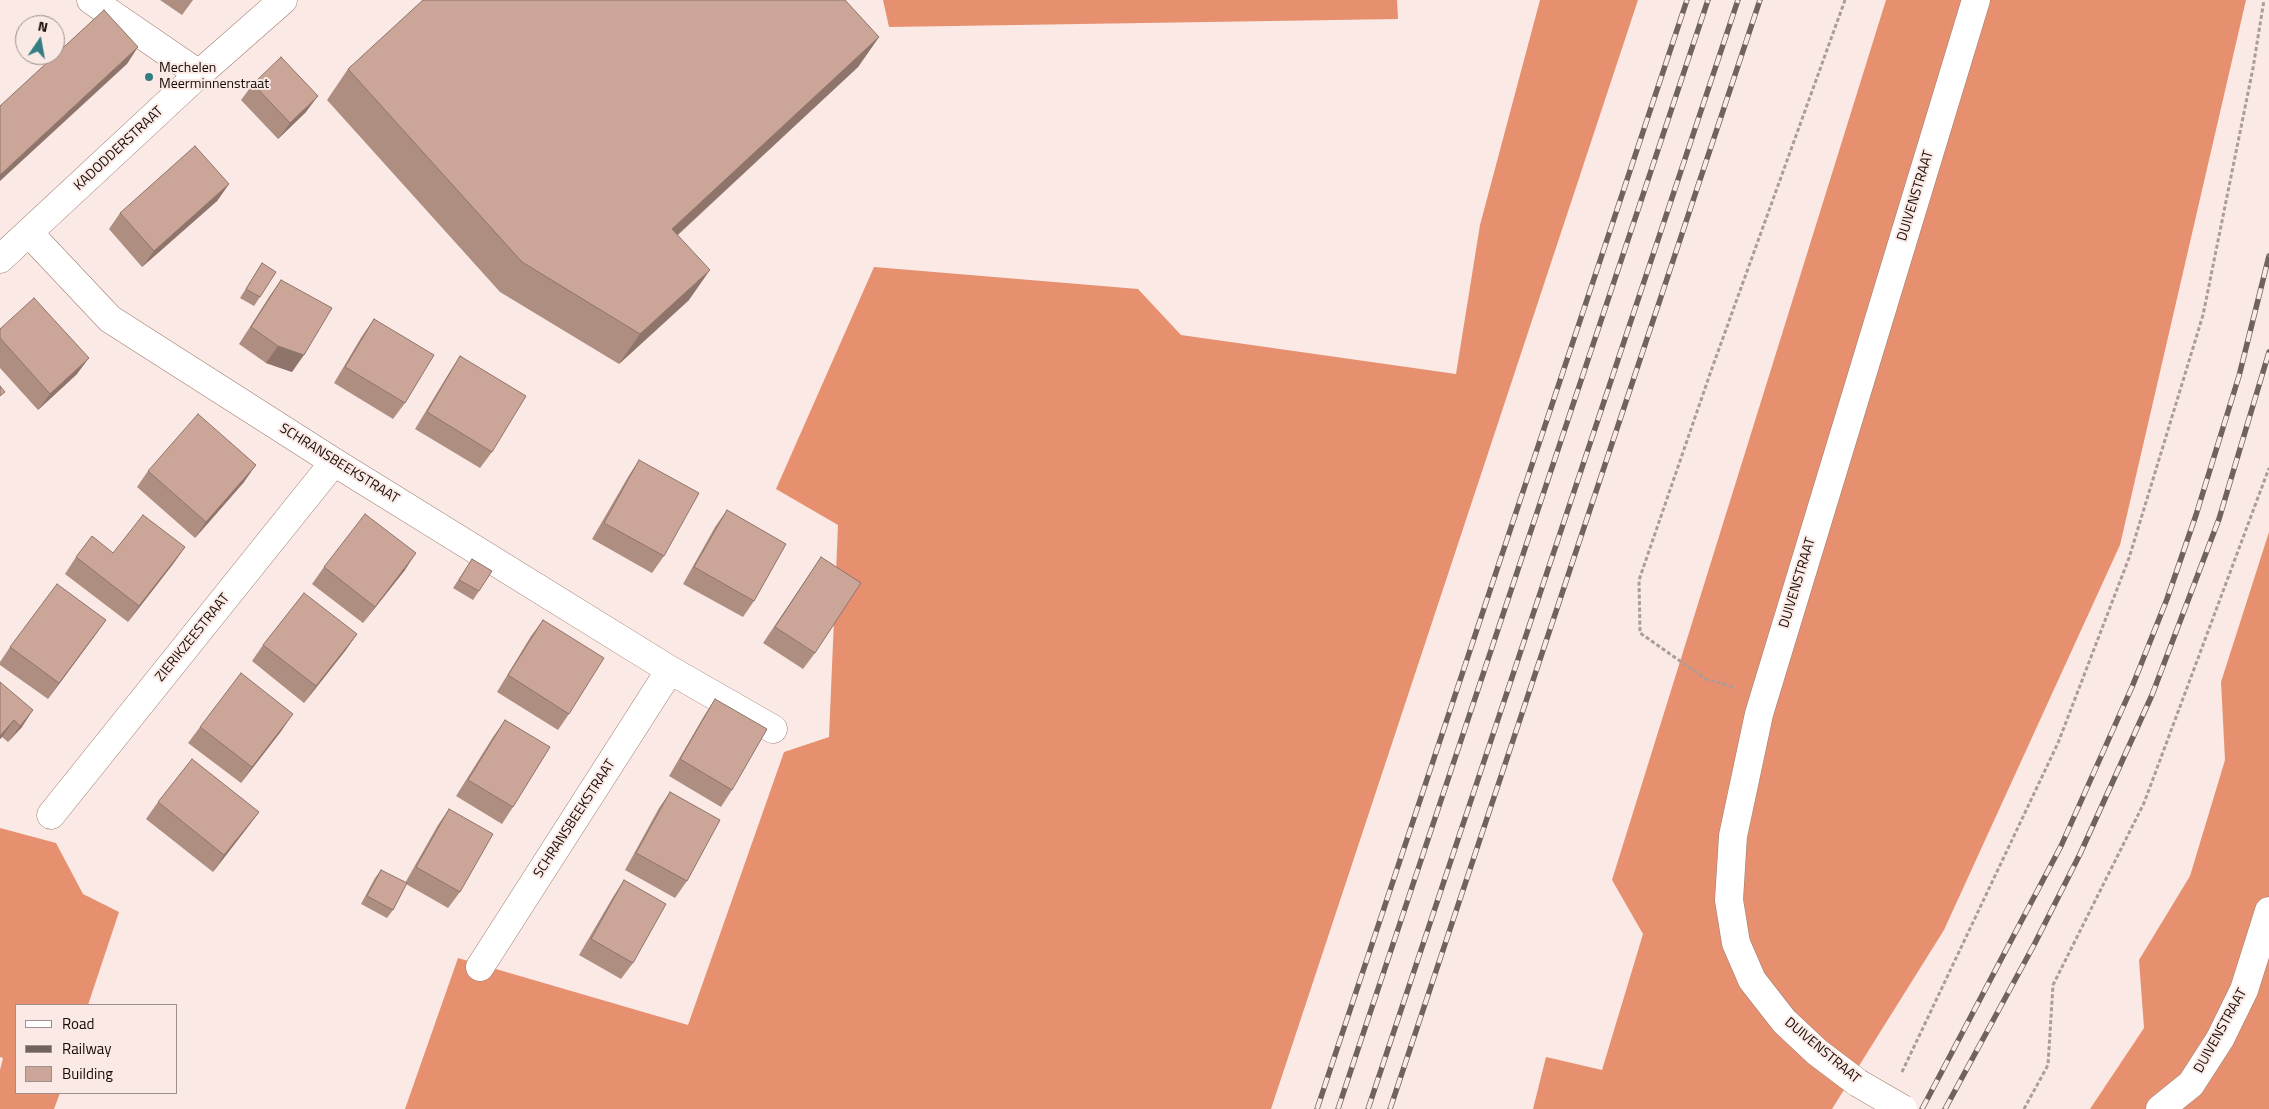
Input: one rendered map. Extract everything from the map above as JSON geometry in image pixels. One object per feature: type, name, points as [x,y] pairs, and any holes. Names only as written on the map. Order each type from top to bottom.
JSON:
[{"type":"street","points":[[91,0],[199,74]]},
{"type":"street","name":"KADODDERSTRAAT","points":[[0,259],[199,74],[283,0]]},
{"type":"street","name":"DUIVENSTRAAT","points":[[1903,1109],[1858,1083],[1817,1052],[1784,1021],[1752,980],[1736,943],[1729,900],[1734,836],[1764,696],[1976,0]]},
{"type":"street","name":"SCHRANSBEEKSTRAAT","points":[[28,233],[110,319],[334,462],[670,670],[773,729]]},
{"type":"street","name":"ZIERIKZEESTRAAT","points":[[51,815],[334,462]]},
{"type":"street","name":"SCHRANSBEEKSTRAAT","points":[[480,967],[670,670]]},
{"type":"street","name":"DUIVENSTRAAT","points":[[2160,1109],[2191,1084],[2220,1039],[2244,990],[2269,910]]},
{"type":"path","points":[[1764,696],[1706,679],[1640,633],[1638,580],[1845,0]]},
{"type":"path","points":[[1898,1080],[2058,743],[2129,558],[2204,315],[2253,68],[2264,0]]},
{"type":"path","points":[[2024,1109],[2048,1065],[2053,986],[2144,804],[2269,468]]},
{"type":"shaded area","points":[[883,0],[1397,0],[1398,19],[889,27]]},
{"type":"shaded area","points":[[1540,0],[1638,0],[1271,1109],[405,1109],[458,958],[688,1025],[784,752],[829,737],[838,525],[776,489],[874,267],[1138,289],[1181,335],[1456,374],[1480,225]]},
{"type":"shaded area","points":[[1886,0],[2246,0],[2120,545],[1944,930],[1832,1109],[1533,1109],[1546,1057],[1602,1070],[1643,934],[1612,880]]},
{"type":"shaded area","points":[[2269,532],[2269,1109],[2090,1109],[2144,1028],[2139,960],[2190,876],[2225,760],[2221,682]]},
{"type":"shaded area","points":[[0,828],[56,843],[83,894],[119,912],[88,1004],[15,1004],[15,1094],[60,1094],[54,1109],[0,1109],[0,1070],[3,1058],[0,1057]]},
{"type":"building","points":[[423,0],[845,0],[879,37],[672,229],[710,270],[640,334],[522,262],[348,69]]},
{"type":"building","points":[[104,10],[138,47],[0,175],[0,106],[44,65],[65,65],[65,46]]},
{"type":"building","points":[[281,57],[318,96],[290,123],[253,84]]},
{"type":"building","points":[[195,146],[229,184],[154,251],[120,213]]},
{"type":"building","points":[[262,263],[276,272],[260,297],[246,289]]},
{"type":"building","points":[[281,280],[332,308],[304,355],[278,346],[251,327]]},
{"type":"building","points":[[34,298],[89,358],[50,394],[0,338],[0,329]]},
{"type":"building","points":[[374,319],[434,355],[405,403],[345,367]]},
{"type":"building","points":[[460,356],[526,396],[492,452],[427,412]]},
{"type":"building","points":[[0,386],[5,392],[0,396]]},
{"type":"building","points":[[198,414],[256,465],[206,522],[148,471]]},
{"type":"building","points":[[639,460],[699,493],[664,556],[604,523]]},
{"type":"building","points":[[727,510],[786,544],[754,601],[694,567]]},
{"type":"building","points":[[365,514],[416,553],[375,607],[324,567]]},
{"type":"building","points":[[143,515],[185,547],[139,606],[76,557],[92,536],[113,553]]},
{"type":"building","points":[[821,557],[861,583],[815,653],[775,627]]},
{"type":"building","points":[[472,559],[492,571],[479,591],[459,580]]},
{"type":"building","points":[[57,584],[106,620],[59,683],[10,647]]},
{"type":"building","points":[[304,593],[357,634],[316,686],[263,645]]},
{"type":"building","points":[[543,620],[604,658],[569,714],[508,675]]},
{"type":"building","points":[[241,673],[293,714],[252,767],[200,727]]},
{"type":"building","points":[[0,682],[33,710],[20,726],[14,720],[0,736]]},
{"type":"building","points":[[715,699],[767,729],[732,790],[680,759]]},
{"type":"building","points":[[505,720],[550,747],[513,807],[468,780]]},
{"type":"building","points":[[192,759],[259,812],[224,855],[158,802]]},
{"type":"building","points":[[670,792],[720,820],[687,881],[636,853]]},
{"type":"building","points":[[449,809],[493,834],[460,892],[416,867]]},
{"type":"building","points":[[381,870],[407,883],[393,910],[367,896]]},
{"type":"building","points":[[624,880],[666,904],[633,963],[591,939]]},
{"type":"railway","points":[[1317,1109],[1687,0]]},
{"type":"railway","points":[[1338,1109],[1708,0]]},
{"type":"railway","points":[[1368,1109],[1738,0]]},
{"type":"railway","points":[[1390,1109],[1760,0]]},
{"type":"railway","points":[[1922,1109],[2061,846],[2132,687],[2167,599],[2196,515],[2239,376],[2269,256]]},
{"type":"railway","points":[[1945,1109],[2035,943],[2080,854],[2152,695],[2219,519],[2269,352]]},
{"type":"place","name":"Mechelen Meerminnenstraat","points":[[149,77]]}]
